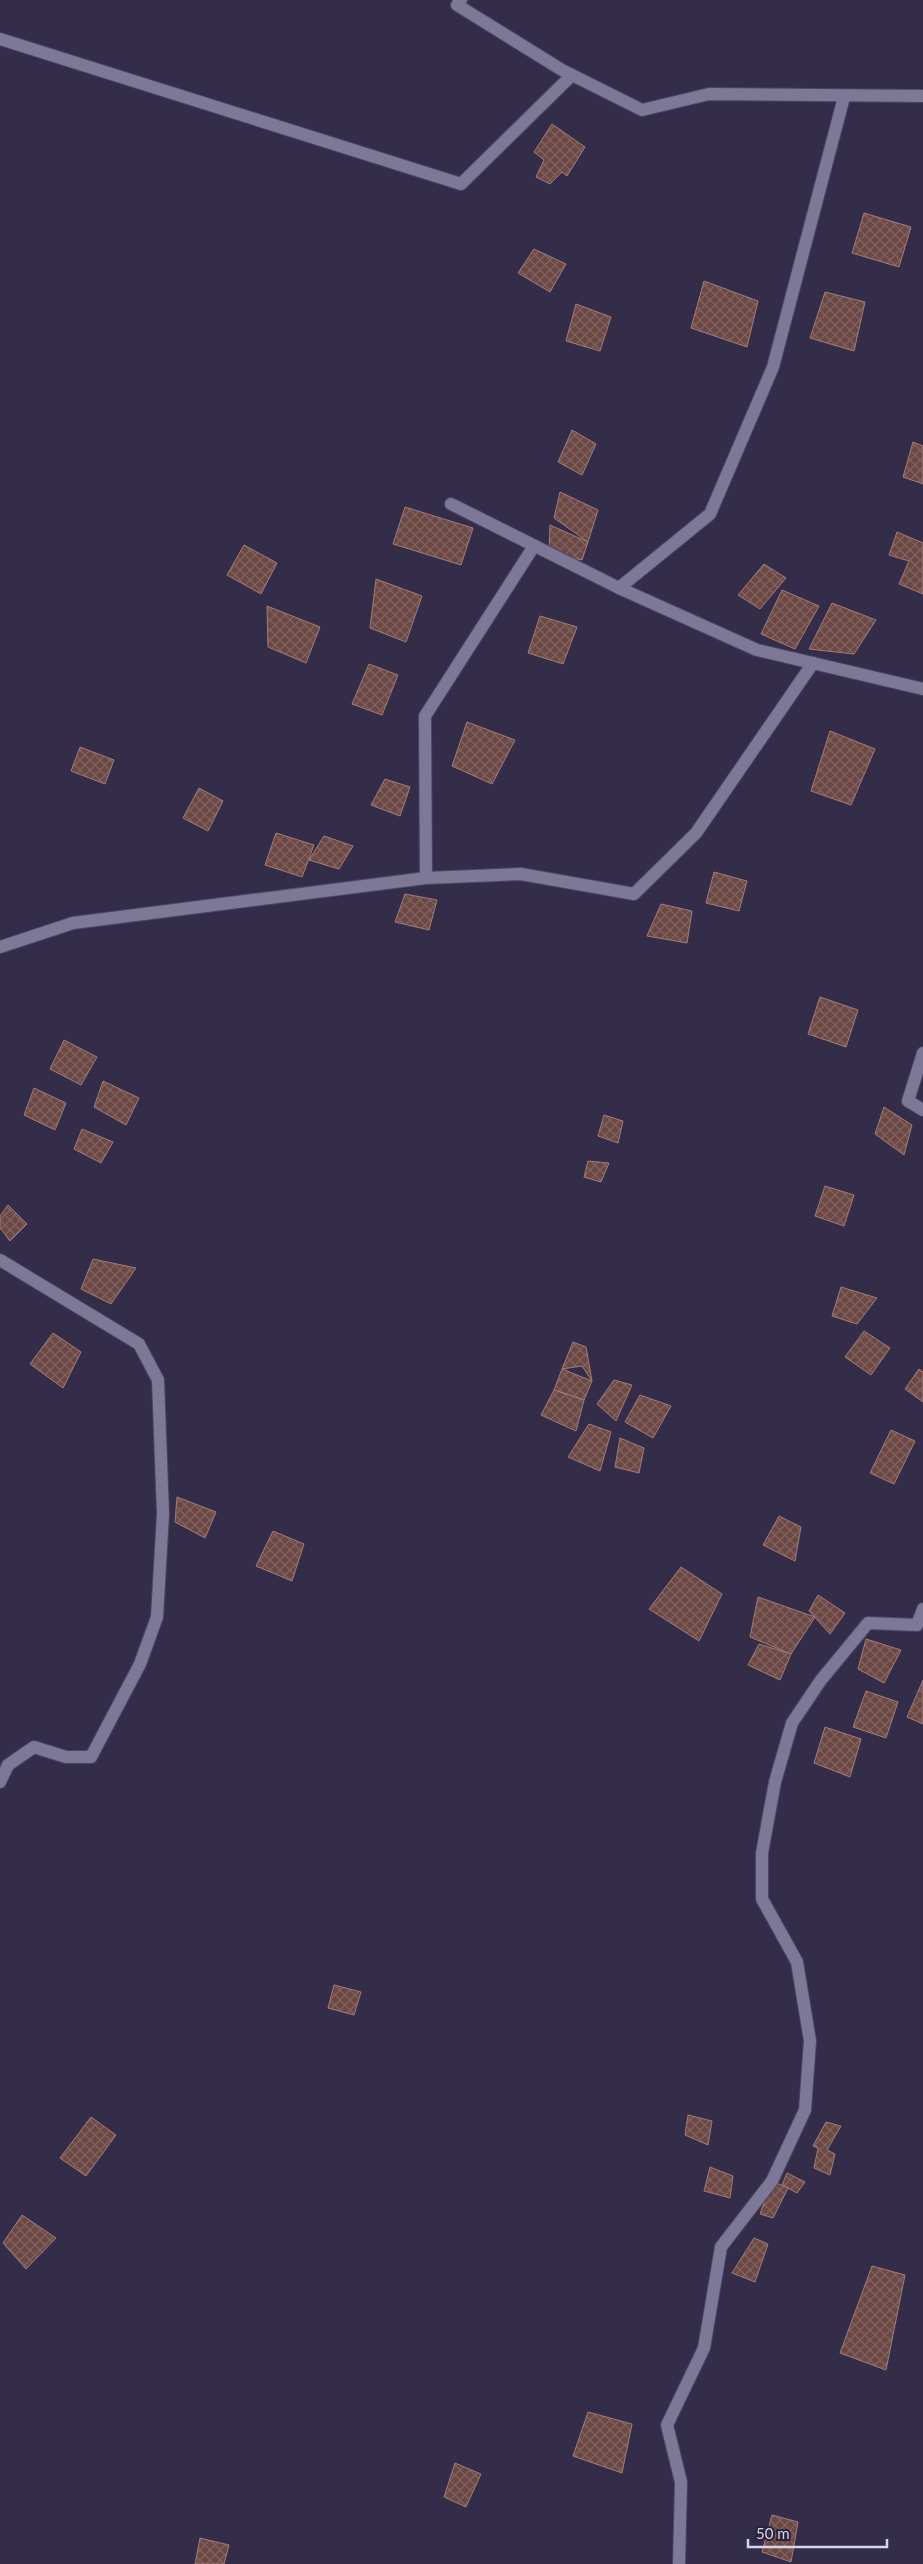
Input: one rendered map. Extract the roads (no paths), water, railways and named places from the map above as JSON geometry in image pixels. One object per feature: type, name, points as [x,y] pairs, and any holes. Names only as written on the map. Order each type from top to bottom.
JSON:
[{"type":"street","points":[[461,0],[457,5],[572,75],[642,110],[709,94],[844,97],[923,96]]},
{"type":"street","points":[[0,39],[460,184],[572,75]]},
{"type":"street","points":[[619,588],[710,514],[773,367],[844,97]]},
{"type":"street","points":[[451,504],[619,588],[758,650],[923,690]]},
{"type":"street","points":[[426,878],[425,716],[534,546]]},
{"type":"street","points":[[0,947],[72,923],[426,878],[521,874],[634,894],[696,833],[814,663]]},
{"type":"street","points":[[923,1053],[908,1101],[923,1110]]},
{"type":"street","points":[[0,1260],[139,1344],[158,1380],[162,1514],[157,1617],[140,1664],[92,1757],[66,1757],[34,1747],[8,1766],[0,1782]]},
{"type":"street","points":[[679,2564],[681,2482],[667,2425],[704,2348],[722,2247],[772,2181],[805,2110],[810,2041],[797,1962],[762,1899],[762,1853],[775,1782],[792,1723],[821,1680],[868,1624],[917,1626],[923,1609]]}]
